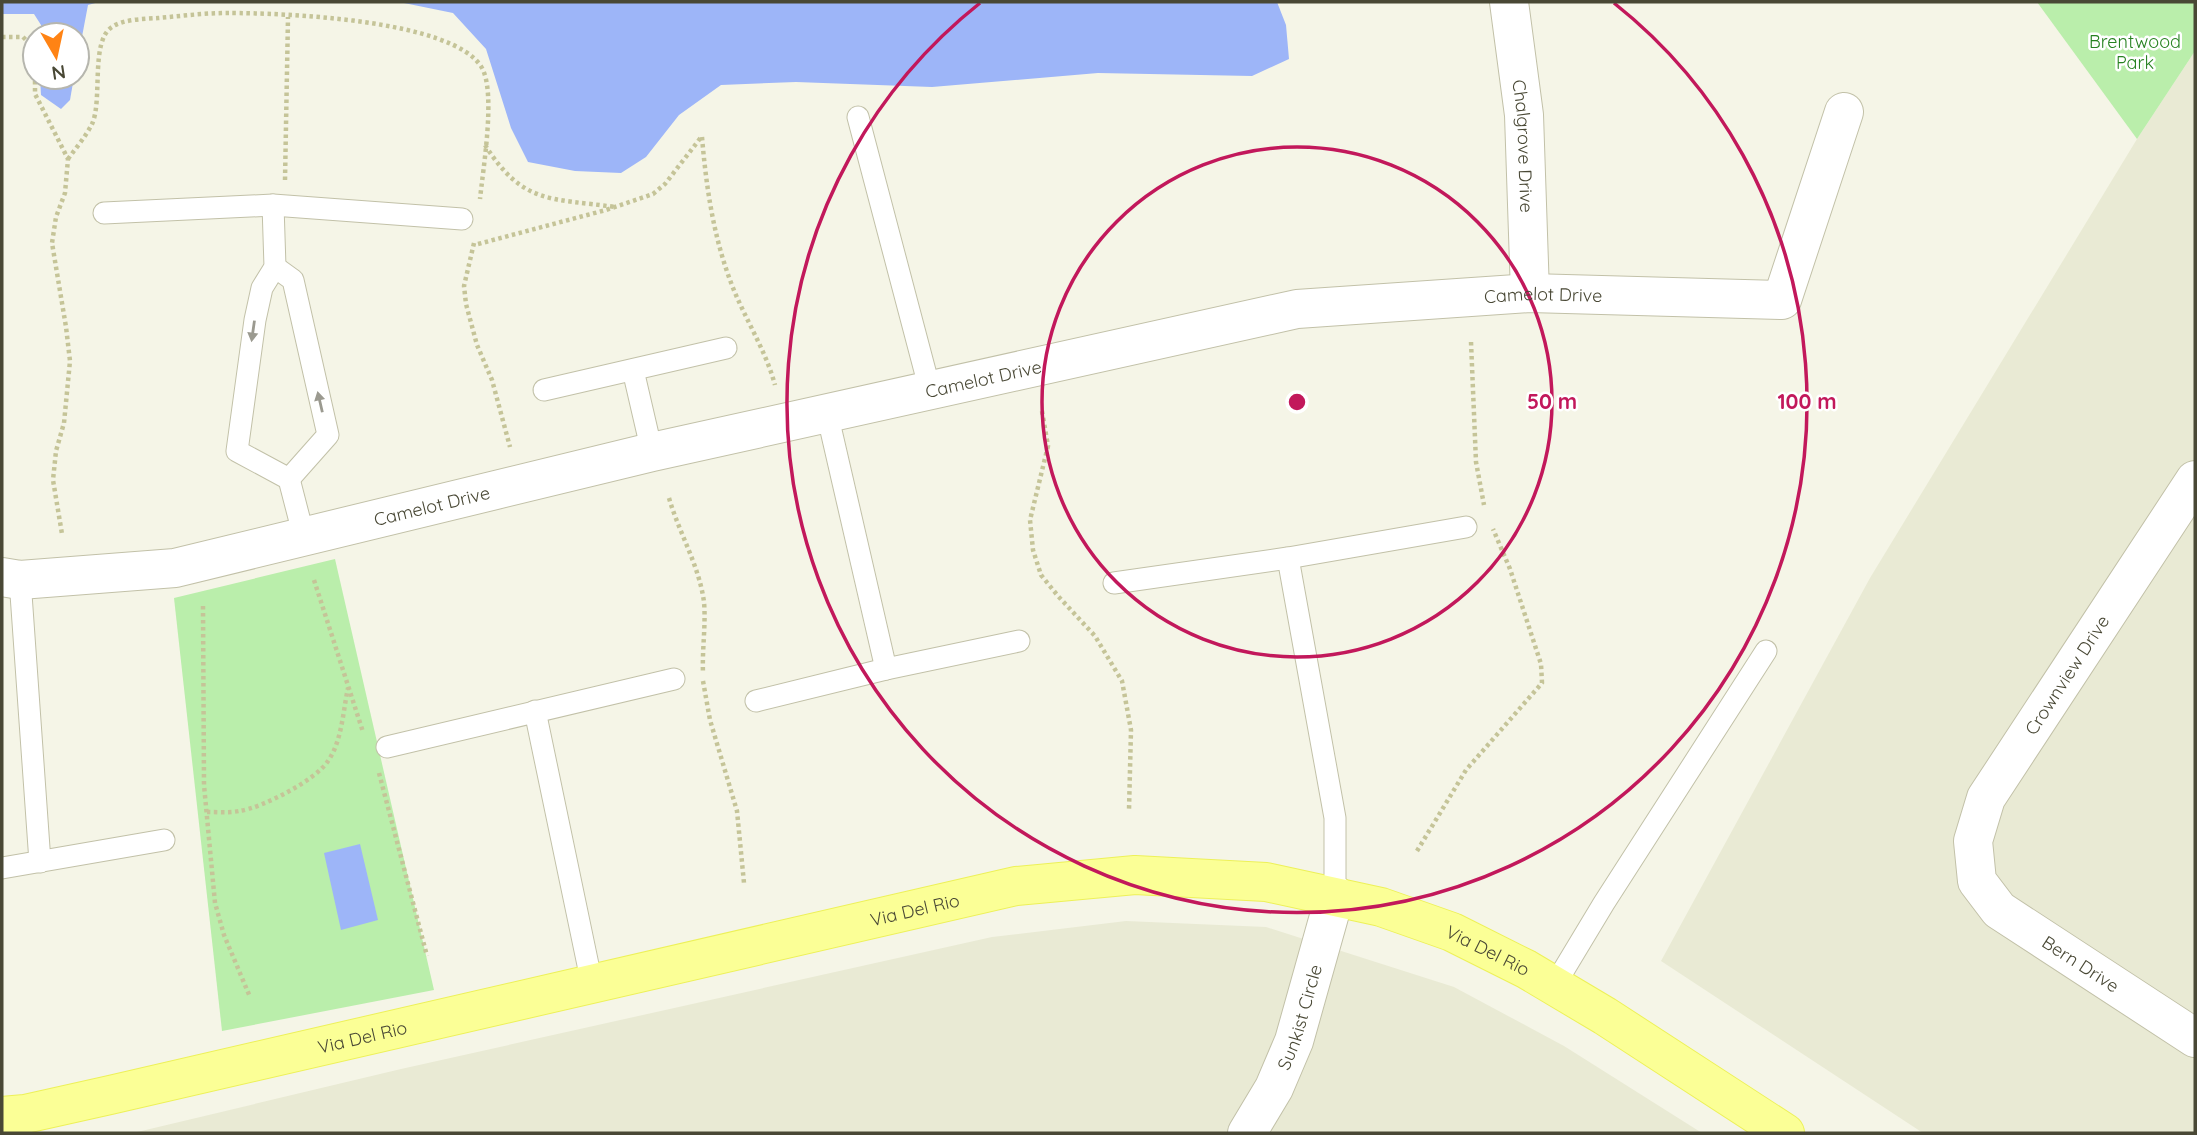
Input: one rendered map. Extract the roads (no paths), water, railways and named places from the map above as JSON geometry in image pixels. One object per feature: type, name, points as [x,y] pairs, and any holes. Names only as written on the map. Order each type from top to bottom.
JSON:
[{"type":"main road","name":"Via Del Rio","points":[[2,1116],[110,1095],[1016,886],[1135,875],[1266,882],[1381,907],[1452,932],[1526,969],[1605,1016],[1779,1132]]},
{"type":"street","name":"Chalgrove Drive","points":[[1509,2],[1524,115],[1530,293]]},
{"type":"street","name":"Camelot Drive","points":[[11,578],[175,568],[652,452],[1297,309],[1530,293],[1782,300],[1844,113]]},
{"type":"street","name":"Crownview Drive","points":[[1977,881],[1973,841],[1986,798],[2195,480]]},
{"type":"street","name":"Bern Drive","points":[[1977,881],[1998,910],[2195,1038]]},
{"type":"street","name":"Sunkist Circle","points":[[1247,1133],[1274,1088],[1294,1041],[1335,895]]},
{"type":"lane","points":[[858,117],[930,390]]},
{"type":"lane","points":[[279,205],[275,267],[262,289],[255,320],[237,451],[289,479],[304,537]]},
{"type":"lane","points":[[104,213],[279,205],[473,219]]},
{"type":"lane","points":[[275,267],[293,279],[328,435],[289,479]]},
{"type":"lane","points":[[544,390],[726,348]]},
{"type":"lane","points":[[633,370],[652,452]]},
{"type":"lane","points":[[827,413],[886,669]]},
{"type":"lane","points":[[1114,583],[1288,558],[1466,527]]},
{"type":"lane","points":[[1288,558],[1335,818],[1335,895]]},
{"type":"lane","points":[[11,578],[40,862]]},
{"type":"lane","points":[[756,701],[886,669],[1019,641]]},
{"type":"lane","points":[[1555,986],[1604,903],[1766,651]]},
{"type":"lane","points":[[387,747],[674,679]]},
{"type":"lane","points":[[535,711],[592,984]]},
{"type":"lane","points":[[2,868],[164,840]]},
{"type":"water","points":[[2,2],[99,2],[88,5],[85,21],[38,21],[34,14],[2,14]]},
{"type":"water","points":[[399,2],[1277,2],[1286,25],[1289,59],[1252,76],[1098,73],[932,87],[796,82],[721,85],[679,115],[646,157],[621,173],[575,171],[528,162],[511,128],[486,49],[453,13]]},
{"type":"water","points":[[41,91],[72,91],[70,100],[61,109],[41,95]]},
{"type":"water","points":[[360,844],[378,920],[341,930],[324,853]]},
{"type":"park label","name":"Brentwood Park","points":[[2135,51]]}]
